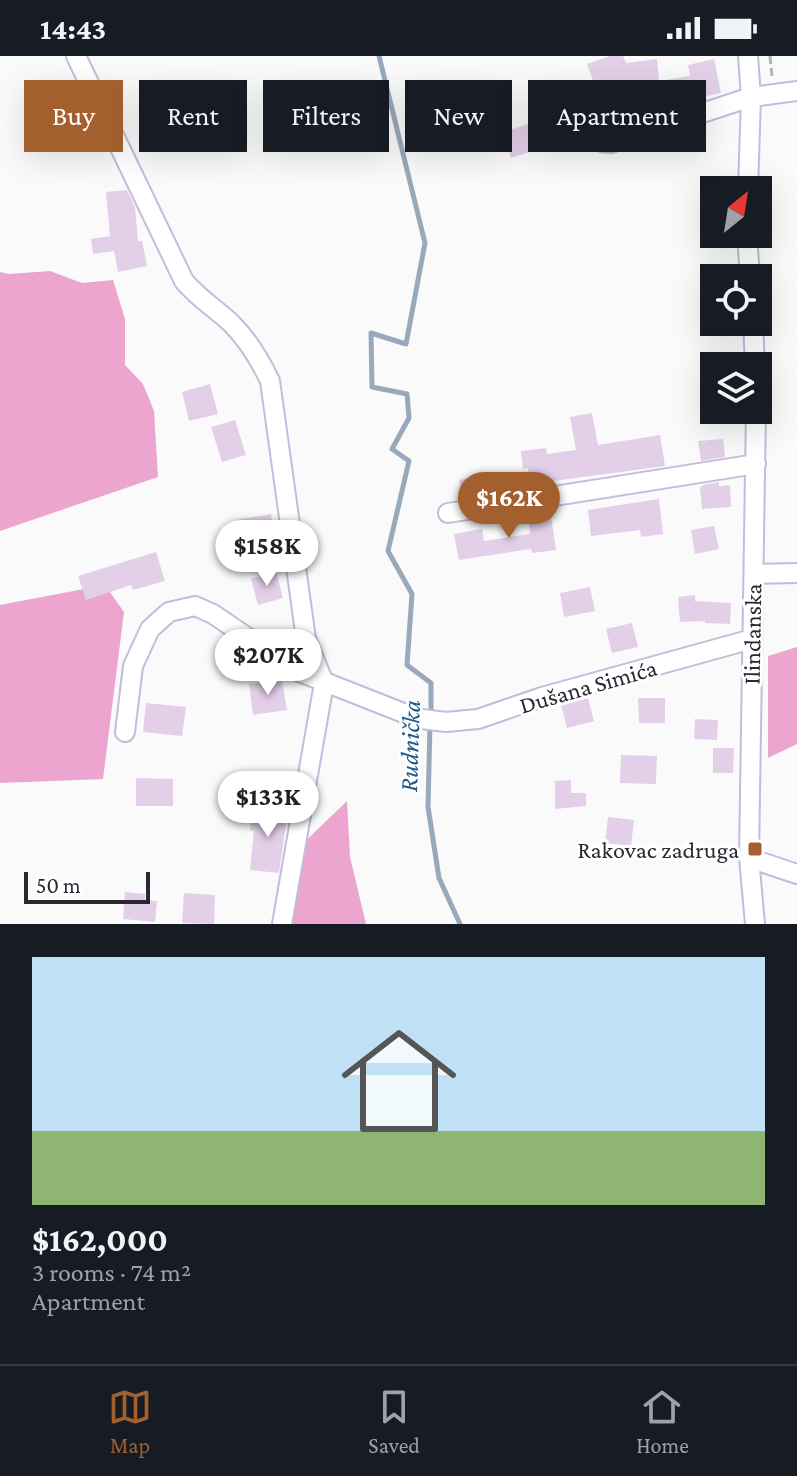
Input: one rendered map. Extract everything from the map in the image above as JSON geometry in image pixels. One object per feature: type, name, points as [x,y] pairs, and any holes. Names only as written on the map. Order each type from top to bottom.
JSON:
[{"type":"street","points":[[76,56],[184,281],[232,324],[259,358],[270,381],[306,639],[324,683],[282,924]]},
{"type":"street","points":[[748,56],[751,97],[748,176]]},
{"type":"street","points":[[706,112],[751,97],[797,91]]},
{"type":"street","name":"Ilindanska","points":[[755,924],[749,858],[756,424]]},
{"type":"street","points":[[448,513],[756,464]]},
{"type":"street","points":[[754,574],[797,573]]},
{"type":"street","name":"Dušana Simića","points":[[125,732],[133,666],[150,629],[169,612],[195,606],[213,614],[297,671],[422,719],[446,722],[478,719],[542,697],[752,639]]},
{"type":"street","points":[[749,858],[797,874]]},
{"type":"shaded area","points":[[50,271],[82,283],[113,280],[125,319],[125,365],[143,384],[154,411],[158,477],[0,531],[0,272]]},
{"type":"shaded area","points":[[105,585],[124,612],[103,779],[0,783],[0,605]]},
{"type":"shaded area","points":[[797,647],[797,744],[768,758],[768,656]]},
{"type":"shaded area","points":[[347,801],[350,857],[366,924],[282,924],[293,853]]},
{"type":"building","points":[[610,56],[623,56],[626,63],[657,59],[659,80],[593,80],[587,64]]},
{"type":"building","points":[[714,59],[721,93],[706,96],[706,80],[665,80],[690,76],[688,65]]},
{"type":"building","points":[[528,124],[530,152],[511,158],[509,152],[512,152],[512,129]]},
{"type":"building","points":[[127,190],[135,207],[138,241],[142,241],[147,266],[118,272],[114,251],[93,254],[91,239],[110,236],[106,192]]},
{"type":"building","points":[[210,384],[218,414],[189,421],[182,392]]},
{"type":"building","points":[[592,413],[598,445],[660,435],[665,466],[546,482],[546,485],[531,488],[528,468],[523,469],[521,451],[546,448],[547,454],[576,450],[570,417]]},
{"type":"building","points":[[235,420],[246,455],[222,462],[211,427]]},
{"type":"building","points":[[723,439],[725,457],[701,461],[698,441]]},
{"type":"building","points":[[481,476],[485,495],[463,498],[459,480]]},
{"type":"building","points":[[719,482],[719,486],[730,485],[731,507],[702,509],[700,488]]},
{"type":"building","points":[[659,499],[663,534],[641,537],[640,530],[591,536],[588,510]]},
{"type":"building","points":[[550,509],[556,550],[532,553],[531,549],[459,560],[454,534],[482,529],[484,541],[530,534],[528,514]]},
{"type":"building","points":[[271,514],[275,539],[260,541],[261,547],[241,551],[236,520]]},
{"type":"building","points":[[714,526],[719,549],[695,554],[691,530]]},
{"type":"building","points":[[156,552],[165,581],[133,590],[131,585],[86,600],[78,576]]},
{"type":"building","points":[[276,572],[283,598],[258,605],[251,579]]},
{"type":"building","points":[[590,587],[595,611],[564,617],[560,593]]},
{"type":"building","points":[[695,595],[695,601],[731,603],[730,624],[680,622],[678,597]]},
{"type":"building","points":[[632,623],[638,647],[612,653],[606,629]]},
{"type":"building","points":[[282,680],[287,710],[253,715],[249,684]]},
{"type":"building","points":[[588,698],[594,721],[567,728],[561,705]]},
{"type":"building","points":[[638,698],[665,698],[665,723],[639,723]]},
{"type":"building","points":[[146,703],[186,707],[182,736],[143,732]]},
{"type":"building","points":[[695,719],[718,720],[717,740],[694,739]]},
{"type":"building","points":[[713,748],[734,748],[733,773],[713,773]]},
{"type":"building","points":[[621,755],[657,756],[656,784],[620,783]]},
{"type":"building","points":[[136,778],[173,779],[173,806],[136,806]]},
{"type":"building","points":[[571,780],[571,793],[586,793],[586,806],[555,809],[555,781]]},
{"type":"building","points":[[252,808],[288,811],[279,873],[250,870],[254,831],[250,830]]},
{"type":"building","points":[[608,817],[634,820],[631,846],[605,843]]},
{"type":"building","points":[[125,892],[145,894],[145,900],[157,901],[155,922],[123,919]]},
{"type":"building","points":[[184,893],[215,895],[214,924],[182,923]]},
{"type":"waterway","name":"Rudnička","points":[[379,56],[425,243],[406,344],[371,333],[372,387],[407,394],[409,418],[392,449],[409,461],[388,551],[412,594],[407,665],[431,683],[431,715]]},
{"type":"waterway","name":"Rudnička","points":[[430,725],[428,807],[439,878],[460,924]]},
{"type":"place","name":"Rakovac zadruga","points":[[755,849]]}]
